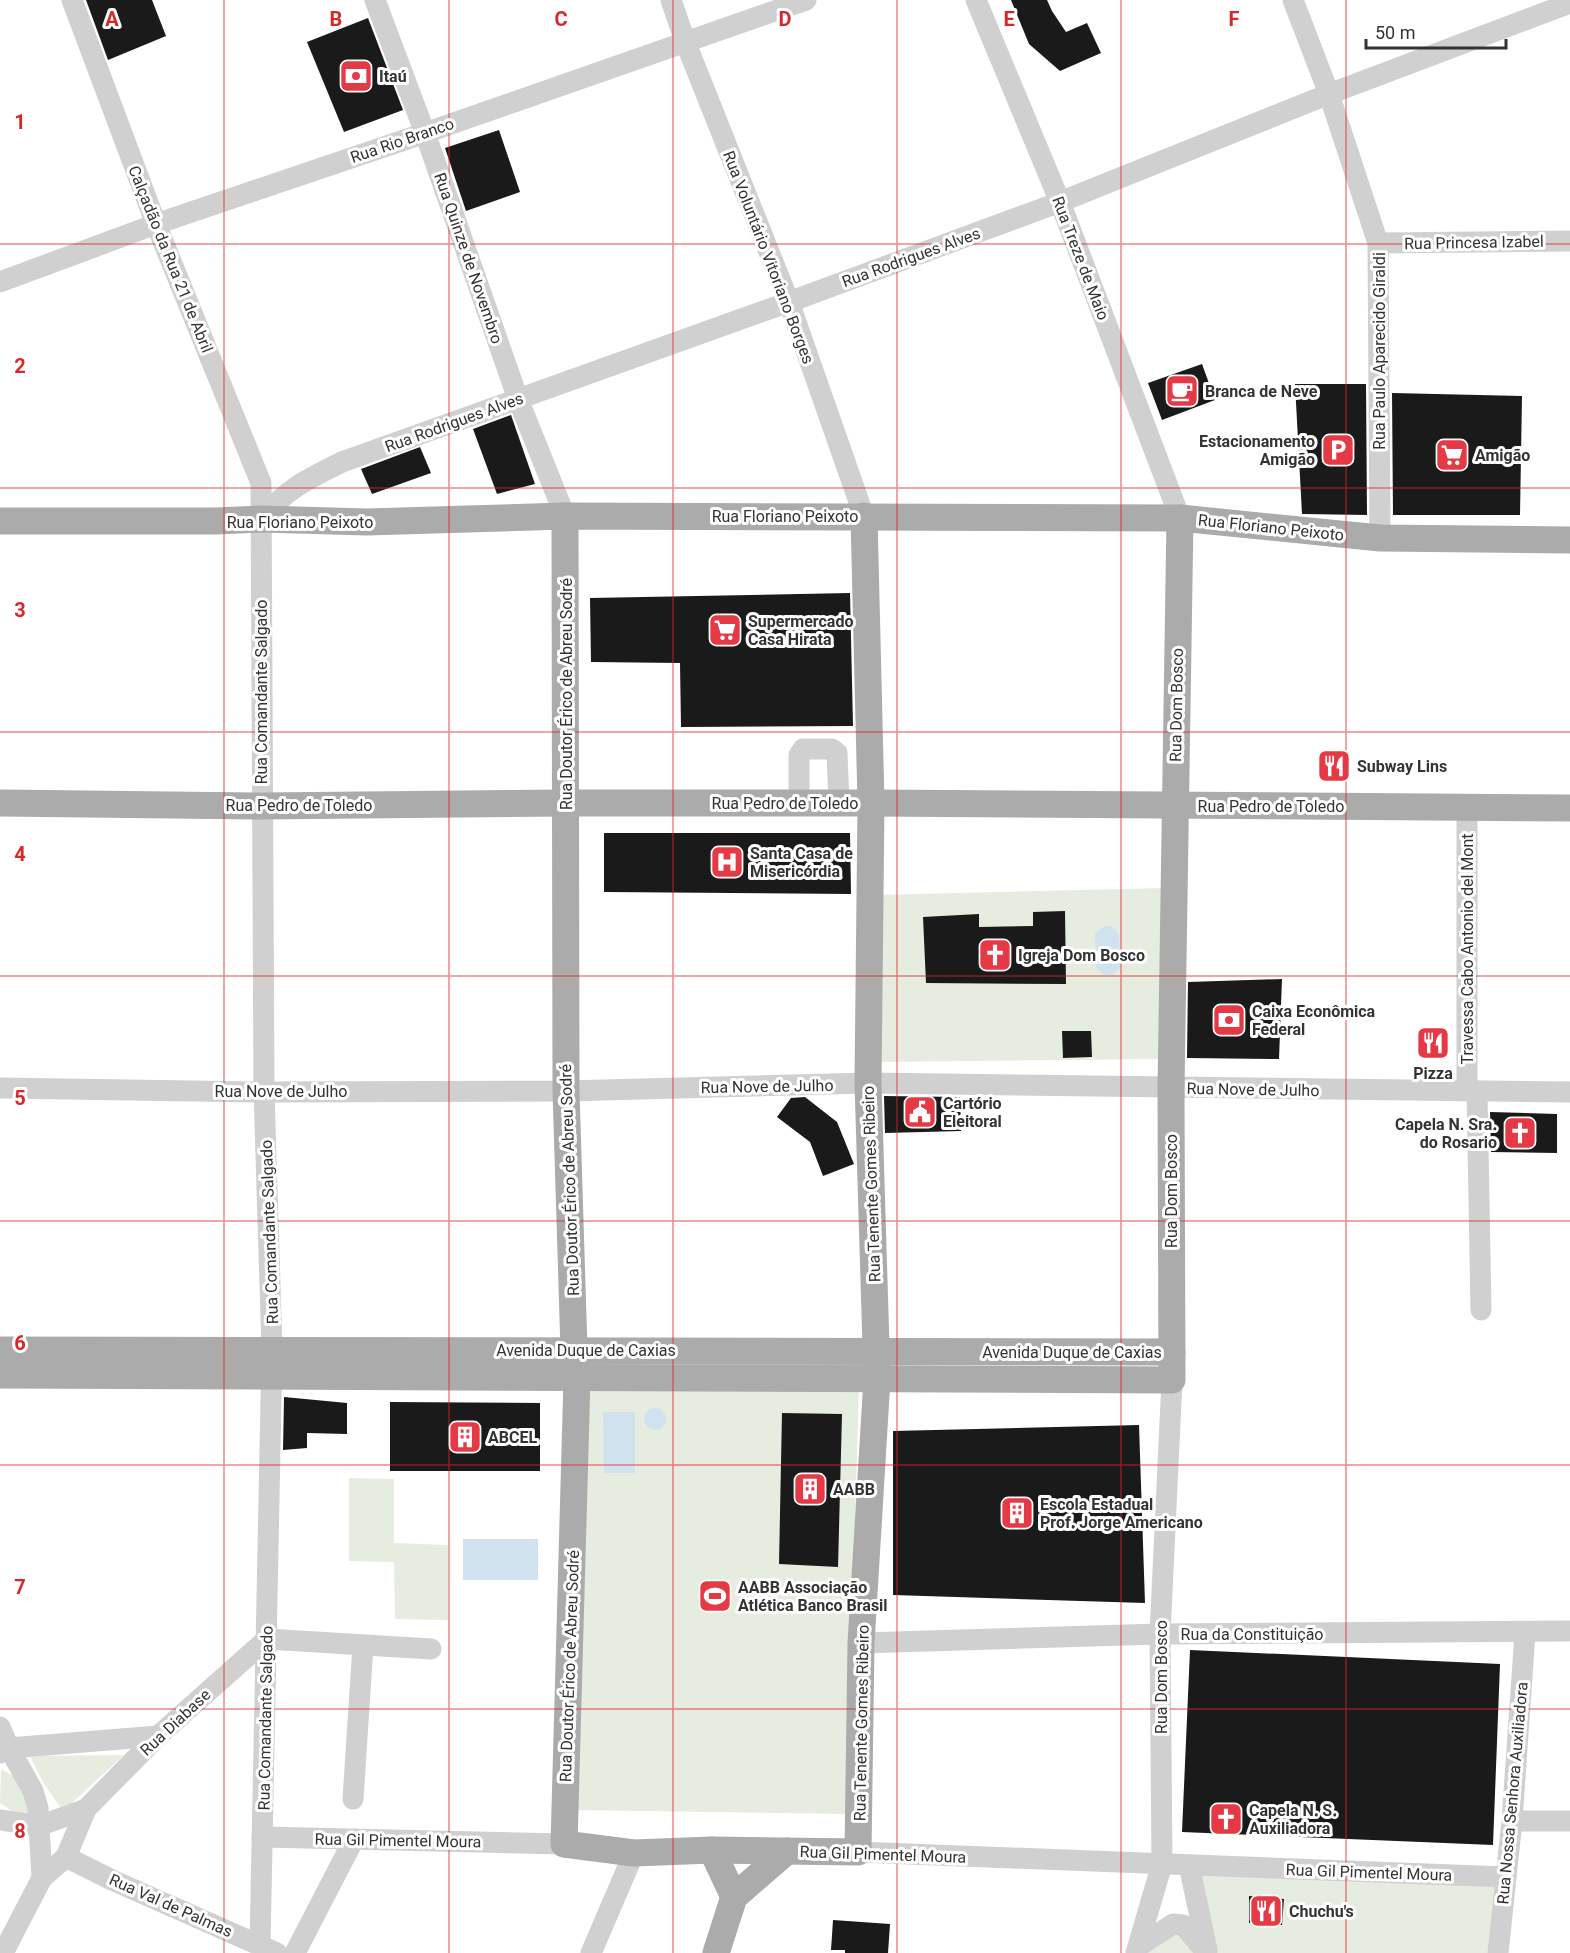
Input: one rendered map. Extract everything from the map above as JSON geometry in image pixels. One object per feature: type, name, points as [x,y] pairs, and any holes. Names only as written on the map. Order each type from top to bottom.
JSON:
[{"type":"main road","name":"Rua Floriano Peixoto","points":[[0,520],[216,521],[261,519],[367,522],[565,516],[1180,518],[1380,537],[1570,540]]},
{"type":"main road","name":"Rua Doutor Érico de Abreu Sodré","points":[[564,1844],[577,1378],[574,1350],[566,1091],[565,516]]},
{"type":"main road","name":"Rua Tenente Gomes Ribeiro","points":[[858,1852],[861,1642],[877,1379],[868,1083],[871,803],[864,516]]},
{"type":"main road","name":"Rua Dom Bosco","points":[[1172,1380],[1171,1088],[1180,518]]},
{"type":"main road","name":"Rua Pedro de Toledo","points":[[0,803],[262,807],[566,803],[871,803],[1570,808]]},
{"type":"main road","name":"Avenida Duque de Caxias","points":[[0,1375],[574,1350],[1172,1352]]},
{"type":"main road","name":"Avenida Duque de Caxias","points":[[4,1352],[577,1378],[1172,1380]]},
{"type":"main road","name":"Rua Gil Pimentel Moura","points":[[564,1844],[634,1853],[712,1850],[858,1852]]},
{"type":"main road","points":[[712,1850],[734,1897]]},
{"type":"main road","points":[[716,1953],[734,1897],[787,1851]]},
{"type":"street","name":"Calçadão da Rua 21 de Abril","points":[[72,0],[156,224],[261,483],[261,519]]},
{"type":"street","name":"Rua Quinze de Novembro","points":[[375,0],[425,133],[518,399],[565,516]]},
{"type":"street","name":"Rua Voluntário Vitoriano Borges","points":[[671,0],[685,41],[789,302],[864,516]]},
{"type":"street","name":"Rua Rio Branco","points":[[0,282],[156,224],[806,0]]},
{"type":"street","name":"Rua Treze de Maio","points":[[976,0],[1060,202],[1180,518]]},
{"type":"street","name":"Rua Paulo Aparecido Giraldi","points":[[1293,0],[1329,94],[1378,243],[1380,537]]},
{"type":"street","name":"Rua Rodrigues Alves","points":[[261,519],[279,499],[302,482],[342,462],[1060,202],[1329,94],[1570,3]]},
{"type":"street","name":"Rua Princesa Izabel","points":[[1378,243],[1570,241]]},
{"type":"street","name":"Rua Comandante Salgado","points":[[261,519],[264,1092],[272,1363],[262,1837],[268,1949]]},
{"type":"street","points":[[799,803],[799,755],[803,749],[832,749],[837,753],[840,803]]},
{"type":"street","name":"Travessa Cabo Antonio del Mont","points":[[1467,807],[1472,1091],[1481,1310]]},
{"type":"street","name":"Rua Nove de Julho","points":[[0,1088],[264,1092],[566,1091],[868,1083],[1570,1092]]},
{"type":"street","name":"Rua Dom Bosco","points":[[1137,1951],[1162,1864],[1160,1635],[1172,1380]]},
{"type":"street","name":"Rua da Constituição","points":[[861,1642],[1160,1635],[1570,1631]]},
{"type":"street","name":"Rua Nossa Senhora Auxiliadora","points":[[1498,1953],[1512,1821],[1525,1633]]},
{"type":"street","points":[[267,1639],[431,1649]]},
{"type":"street","name":"Rua Diabase","points":[[3,1953],[42,1878],[66,1857],[86,1809],[158,1736],[267,1639]]},
{"type":"street","points":[[353,1799],[363,1645]]},
{"type":"street","points":[[0,1727],[4,1750],[33,1791],[38,1808],[42,1878]]},
{"type":"street","points":[[4,1750],[158,1736]]},
{"type":"street","name":"Rua Diabase","points":[[39,1826],[86,1809]]},
{"type":"street","points":[[0,1820],[39,1826]]},
{"type":"street","points":[[1512,1821],[1570,1821]]},
{"type":"street","name":"Rua Gil Pimentel Moura","points":[[262,1837],[564,1844]]},
{"type":"street","points":[[295,1953],[354,1839]]},
{"type":"street","name":"Rua Gil Pimentel Moura","points":[[858,1852],[1505,1877]]},
{"type":"street","points":[[591,1953],[634,1853]]},
{"type":"street","name":"Rua Val de Palmas","points":[[66,1857],[112,1880],[268,1949]]},
{"type":"street","points":[[1189,1865],[1207,1953]]},
{"type":"street","points":[[1137,1951],[1173,1924],[1183,1925],[1207,1953]]},
{"type":"shaded area","points":[[1166,888],[1164,1059],[876,1062],[876,895]]},
{"type":"shaded area","name":"AABB Associação Atlética Banco Brasil","points":[[580,1379],[859,1381],[847,1814],[575,1810]]},
{"type":"shaded area","points":[[349,1478],[394,1479],[394,1543],[448,1545],[448,1620],[395,1619],[394,1562],[349,1561]]},
{"type":"shaded area","points":[[124,1755],[63,1811],[43,1782],[30,1756]]},
{"type":"shaded area","points":[[1,1769],[15,1777],[31,1808],[25,1820],[0,1803]]},
{"type":"shaded area","points":[[1194,1869],[1501,1880],[1495,1953],[1209,1953]]},
{"type":"shaded area","points":[[1180,1930],[1199,1953],[1142,1953]]},
{"type":"water","points":[[1111,926],[1119,934],[1120,968],[1112,975],[1104,975],[1096,967],[1095,934],[1103,927]]},
{"type":"water","points":[[655,1408],[663,1411],[666,1419],[663,1427],[655,1430],[647,1427],[644,1419],[647,1411]]},
{"type":"water","points":[[603,1412],[635,1412],[635,1473],[604,1473]]},
{"type":"water","points":[[463,1539],[538,1539],[538,1580],[463,1580]]},
{"type":"building","points":[[86,0],[152,0],[166,36],[108,60]]},
{"type":"building","points":[[1011,0],[1047,0],[1066,32],[1087,23],[1101,53],[1060,71],[1029,44]]},
{"type":"building","name":"Itaú","points":[[368,18],[403,110],[344,132],[307,42]]},
{"type":"building","points":[[499,130],[520,192],[466,211],[445,148]]},
{"type":"building","name":"Branca de Neve","points":[[1202,364],[1215,400],[1162,420],[1148,383]]},
{"type":"building","name":"Estacionamento Amigão","points":[[1295,384],[1366,384],[1367,515],[1302,514]]},
{"type":"building","name":"Amigão","points":[[1392,393],[1522,396],[1520,515],[1393,515]]},
{"type":"building","points":[[511,415],[535,484],[497,494],[473,429]]},
{"type":"building","points":[[420,447],[431,473],[372,494],[361,469]]},
{"type":"building","name":"Supermercado Casa Hirata","points":[[850,593],[853,726],[681,727],[680,663],[591,662],[590,598]]},
{"type":"building","name":"Santa Casa de Misericórdia","points":[[604,833],[850,833],[851,894],[604,892]]},
{"type":"building","name":"Igreja Dom Bosco","points":[[1065,911],[1066,984],[926,983],[923,917],[979,914],[979,927],[1033,926],[1033,912]]},
{"type":"building","name":"Caixa Econômica Federal","points":[[1282,979],[1279,1059],[1187,1058],[1188,982]]},
{"type":"building","points":[[1062,1031],[1091,1031],[1092,1057],[1063,1058]]},
{"type":"building","name":"Cartório Eleitoral","points":[[884,1096],[960,1097],[961,1131],[885,1133]]},
{"type":"building","points":[[805,1097],[837,1122],[854,1164],[823,1176],[810,1142],[777,1117],[791,1098]]},
{"type":"building","name":"Capela N. Sra. do Rosario","points":[[1490,1112],[1557,1114],[1557,1153],[1491,1152]]},
{"type":"building","points":[[284,1397],[347,1403],[347,1434],[307,1433],[307,1448],[283,1450]]},
{"type":"building","name":"ABCEL","points":[[390,1402],[540,1403],[540,1471],[390,1471]]},
{"type":"building","name":"AABB","points":[[782,1413],[842,1414],[838,1567],[779,1564]]},
{"type":"building","name":"Escola Estadual Prof. Jorge Americano","points":[[1139,1425],[1145,1603],[893,1595],[893,1431]]},
{"type":"building","points":[[1190,1650],[1500,1664],[1493,1845],[1182,1832]]},
{"type":"building","name":"Chuchu's","points":[[1249,1896],[1284,1899],[1282,1925],[1249,1923]]},
{"type":"building","points":[[833,1920],[890,1924],[888,1953],[845,1953],[845,1950],[831,1950]]},
{"type":"place","name":"Itaú","points":[[356,76]]},
{"type":"place","name":"Branca de Neve","points":[[1182,391]]},
{"type":"place","name":"Estacionamento Amigão","points":[[1338,450]]},
{"type":"place","name":"Amigão","points":[[1452,455]]},
{"type":"place","name":"Supermercado Casa Hirata","points":[[725,630]]},
{"type":"place","name":"Subway Lins","points":[[1334,766]]},
{"type":"place","name":"Santa Casa de Misericórdia","points":[[727,862]]},
{"type":"place","name":"Igreja Dom Bosco","points":[[995,955]]},
{"type":"place","name":"Caixa Econômica Federal","points":[[1229,1020]]},
{"type":"place","name":"Pizza","points":[[1433,1043]]},
{"type":"place","name":"Cartório Eleitoral","points":[[920,1112]]},
{"type":"place","name":"Capela N. Sra. do Rosario","points":[[1520,1133]]},
{"type":"place","name":"ABCEL","points":[[465,1437]]},
{"type":"place","name":"AABB","points":[[810,1489]]},
{"type":"place","name":"Escola Estadual Prof. Jorge Americano","points":[[1017,1513]]},
{"type":"place","name":"AABB Associação Atlética Banco Brasil","points":[[715,1596]]},
{"type":"place","name":"Capela N. S. Auxiliadora","points":[[1226,1819]]},
{"type":"place","name":"Chuchu's","points":[[1266,1911]]}]
